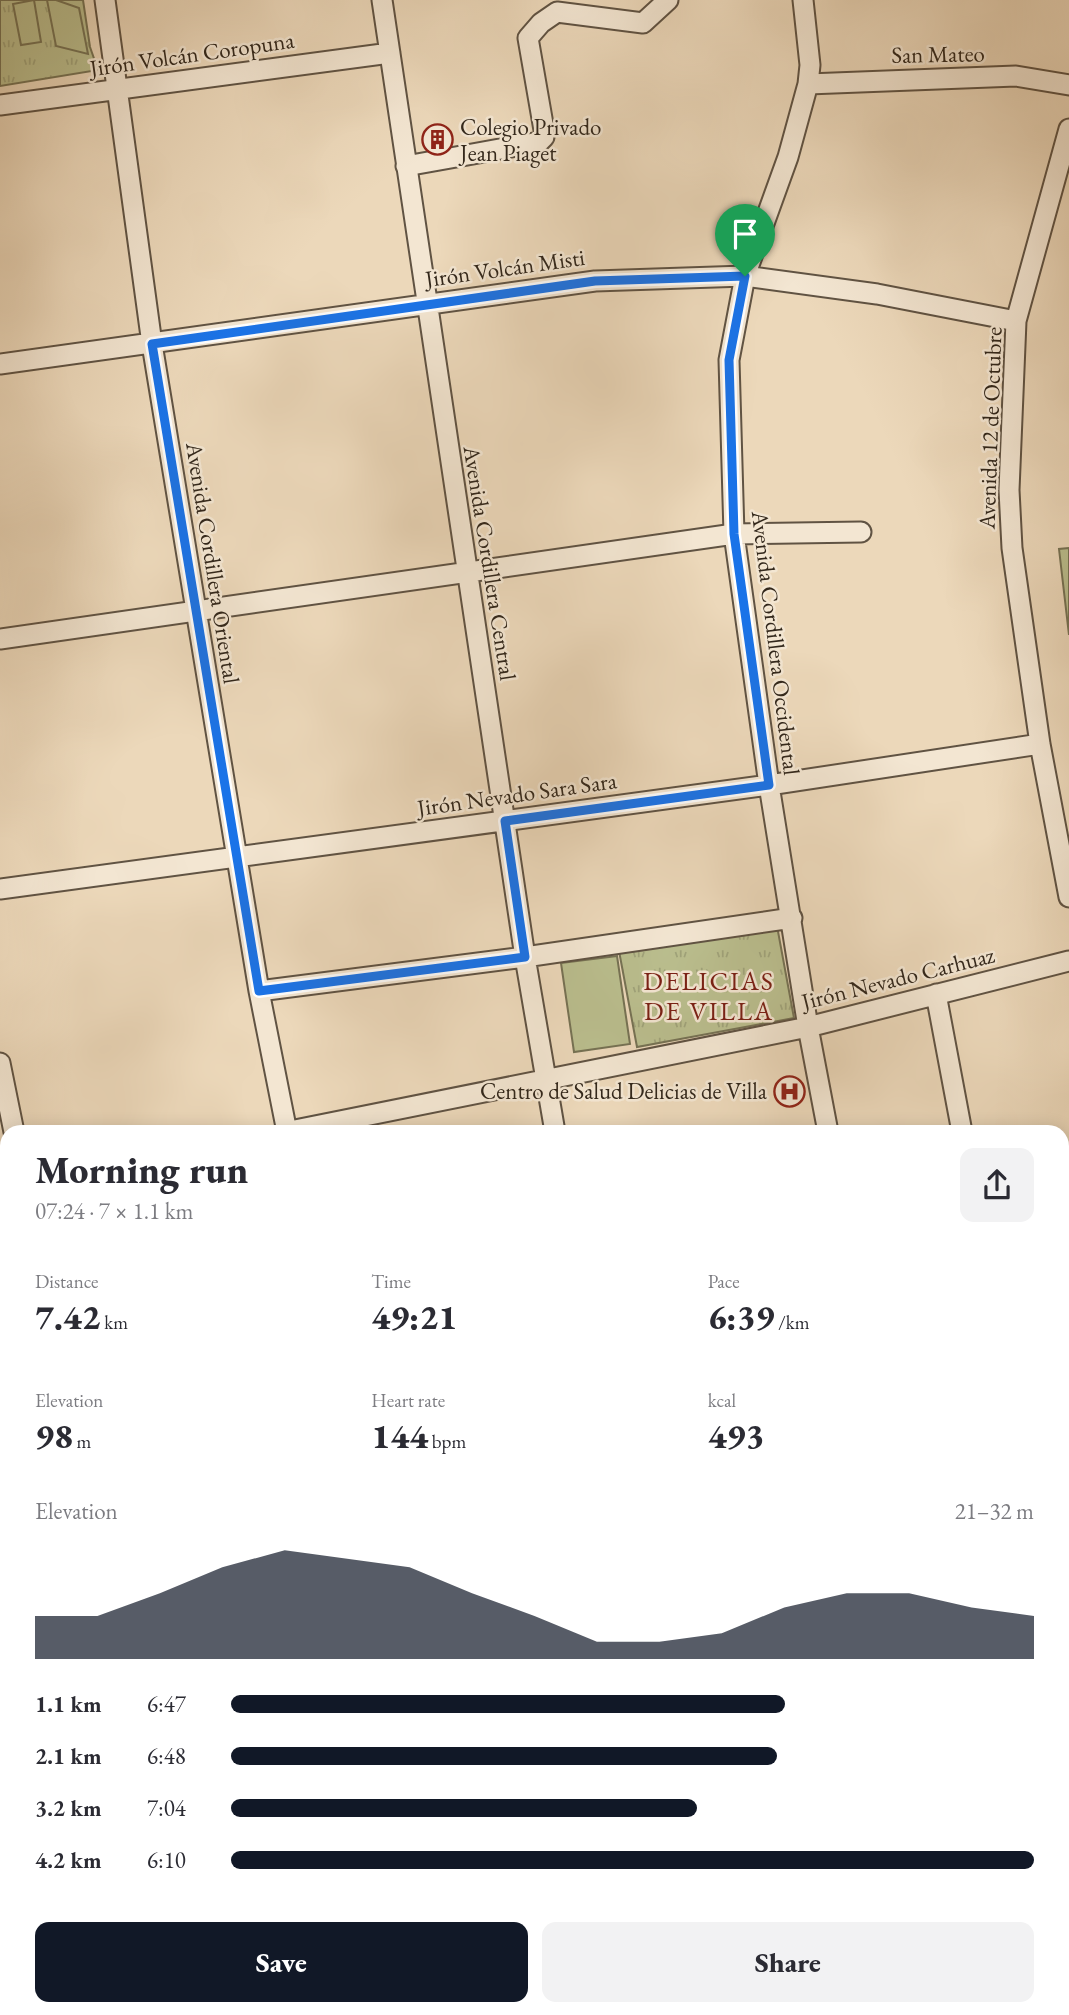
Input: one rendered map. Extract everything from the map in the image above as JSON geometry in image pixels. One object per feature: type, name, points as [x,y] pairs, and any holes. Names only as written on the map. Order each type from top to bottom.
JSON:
[{"type":"street","name":"Avenida Cordillera Oriental","points":[[105,0],[152,344],[259,991],[285,1125]]},
{"type":"street","name":"Avenida Cordillera Central","points":[[382,0],[525,957],[554,1125]]},
{"type":"street","points":[[406,166],[539,142],[544,137],[528,38],[552,12],[581,7],[643,23],[668,0]]},
{"type":"street","name":"Avenida Cordillera Occidental","points":[[803,0],[810,65],[808,84],[788,158],[745,276],[729,360],[734,534],[769,785],[827,1125]]},
{"type":"street","name":"Jirón Volcán Coropuna","points":[[0,105],[390,53]]},
{"type":"street","name":"San Mateo","points":[[808,84],[1016,76],[1069,85]]},
{"type":"street","name":"Avenida 12 de Octubre","points":[[1069,129],[1016,321],[1009,490],[1012,548],[1040,744],[1069,897]]},
{"type":"street","name":"Jirón Volcán Misti","points":[[0,364],[595,281],[745,276],[877,294],[1016,321]]},
{"type":"street","points":[[0,639],[734,534],[860,532]]},
{"type":"street","name":"Jirón Nevado Sara Sara","points":[[0,890],[769,785],[1040,744]]},
{"type":"street","points":[[259,991],[525,957],[792,918]]},
{"type":"street","name":"Jirón Nevado Carhuaz","points":[[321,1125],[808,1027],[1069,961]]},
{"type":"street","points":[[936,994],[961,1125]]},
{"type":"street","points":[[0,1063],[13,1125]]},
{"type":"green space","points":[[0,0],[83,0],[90,47],[98,70],[0,86]]},
{"type":"green space","points":[[34,0],[41,42],[21,45],[13,4]]},
{"type":"green space","points":[[47,0],[56,0],[79,8],[88,54],[56,46]]},
{"type":"green space","points":[[1069,548],[1069,635],[1059,549]]},
{"type":"green space","points":[[777,926],[794,1018],[637,1047],[619,951]]},
{"type":"green space","points":[[617,956],[630,1044],[574,1052],[561,963]]},
{"type":"place","name":"Colegio Privado Jean Piaget","points":[[437,140]]},
{"type":"place","name":"Centro de Salud Delicias de Villa","points":[[790,1091]]},
{"type":"district","name":"DELICIAS DE VILLA","points":[[709,996]]},
{"type":"route","points":[[745,276],[729,360],[734,534],[769,785],[505,821],[525,957],[259,991],[152,344],[595,281],[745,276]]}]
